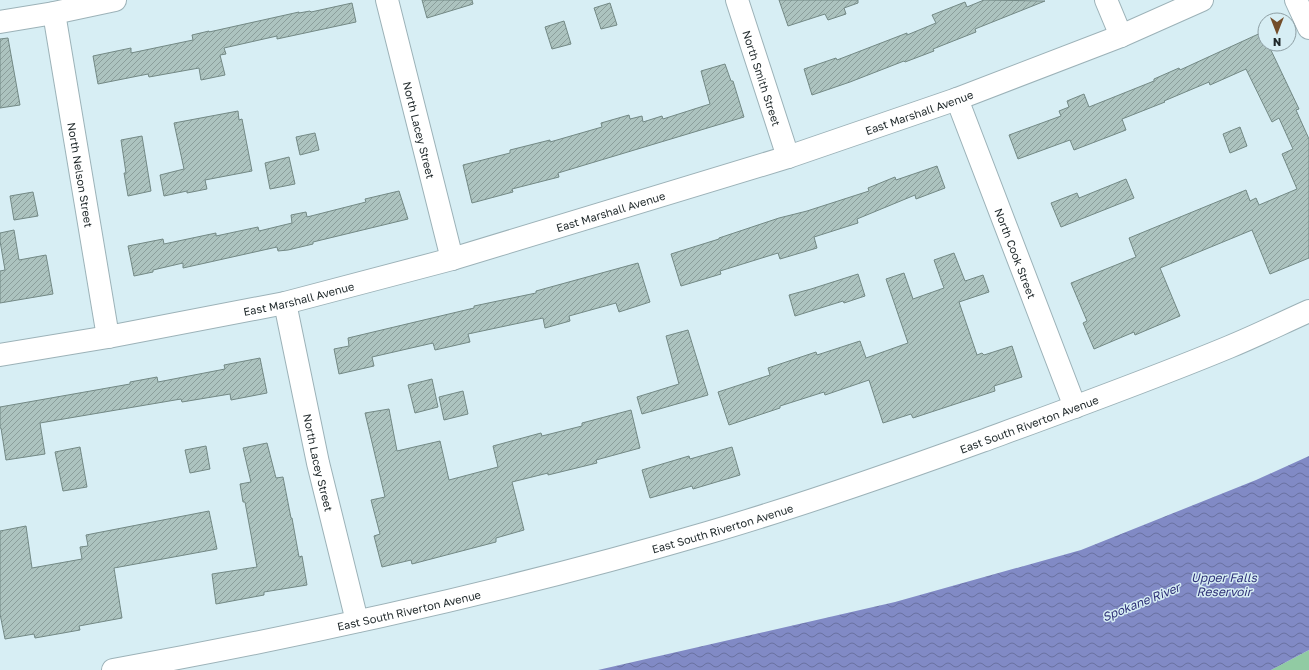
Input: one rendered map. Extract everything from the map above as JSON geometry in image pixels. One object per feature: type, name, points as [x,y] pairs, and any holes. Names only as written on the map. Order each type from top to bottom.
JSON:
[{"type":"street","points":[[0,22],[31,9],[54,13],[114,0]]},
{"type":"street","name":"North Lacey Street","points":[[387,0],[452,259]]},
{"type":"street","name":"North Smith Street","points":[[737,0],[788,157]]},
{"type":"street","points":[[1106,0],[1121,36]]},
{"type":"street","name":"East Marshall Avenue","points":[[0,355],[108,337],[285,304],[452,259],[788,157],[957,99],[1121,36],[1202,0]]},
{"type":"street","points":[[1296,0],[1309,28]]},
{"type":"street","name":"North Nelson Street","points":[[54,13],[108,337]]},
{"type":"street","name":"North Cook Street","points":[[957,99],[1075,407]]},
{"type":"street","name":"North Lacey Street","points":[[285,304],[318,463],[357,621]]},
{"type":"street","name":"East South Riverton Avenue","points":[[113,670],[214,652],[468,596],[626,556],[710,532],[878,479],[1075,407],[1231,346],[1309,311]]},
{"type":"green space","points":[[1309,650],[1309,670],[1271,670]]},
{"type":"water","name":"Upper Falls Reservoir","points":[[1309,456],[1309,650],[1271,670],[598,670],[895,602],[1081,550],[1256,480]]},
{"type":"building","points":[[422,0],[472,0],[473,4],[427,18]]},
{"type":"building","points":[[779,0],[858,0],[858,3],[844,8],[846,14],[828,20],[825,14],[788,26]]},
{"type":"building","points":[[984,0],[1045,1],[975,29],[976,32],[933,49],[934,51],[812,95],[804,69],[836,58],[837,60],[907,33],[907,35],[936,23],[932,15],[965,2],[967,7]]},
{"type":"building","points":[[352,3],[356,22],[277,39],[277,36],[224,48],[226,54],[220,55],[225,75],[201,80],[199,68],[149,77],[148,74],[98,84],[93,56],[131,48],[131,53],[193,40],[192,35],[209,31],[299,12],[311,12]]},
{"type":"building","points":[[610,3],[617,25],[601,29],[594,8]]},
{"type":"building","points":[[564,21],[571,44],[552,49],[545,27]]},
{"type":"building","points":[[1257,35],[1257,52],[1272,52],[1299,109],[1296,110],[1309,139],[1309,258],[1270,274],[1252,230],[1160,268],[1180,316],[1135,335],[1134,332],[1094,349],[1083,323],[1087,321],[1071,283],[1136,257],[1129,238],[1246,190],[1250,201],[1256,198],[1259,205],[1297,189],[1282,154],[1293,149],[1279,118],[1272,122],[1246,69],[1210,85],[1209,82],[1122,119],[1126,130],[1074,150],[1070,140],[1018,159],[1009,135],[1061,116],[1059,111],[1069,107],[1067,101],[1084,94],[1089,107],[1154,81],[1154,79],[1179,68],[1180,70]]},
{"type":"building","points":[[8,38],[20,105],[0,108],[0,39]]},
{"type":"building","points":[[725,64],[731,81],[733,81],[744,117],[558,173],[559,177],[512,189],[513,192],[472,203],[463,165],[510,153],[510,150],[550,140],[550,142],[602,127],[601,123],[629,115],[630,119],[642,116],[643,122],[662,116],[663,119],[710,104],[701,71]]},
{"type":"building","points":[[238,111],[239,120],[242,119],[252,171],[205,180],[207,189],[187,193],[187,191],[164,196],[160,175],[184,169],[174,123]]},
{"type":"building","points":[[1240,127],[1247,146],[1230,153],[1223,134]]},
{"type":"building","points":[[315,133],[319,150],[300,155],[296,137]]},
{"type":"building","points":[[142,136],[151,191],[128,196],[121,140]]},
{"type":"building","points":[[289,157],[295,184],[270,189],[265,163]]},
{"type":"building","points":[[937,166],[945,188],[916,199],[915,195],[857,219],[858,223],[814,237],[817,248],[780,259],[778,253],[720,271],[721,274],[681,286],[671,254],[779,218],[807,211],[869,191],[868,188],[895,177],[896,180]]},
{"type":"building","points":[[1126,179],[1134,198],[1061,227],[1051,203],[1077,193],[1079,198]]},
{"type":"building","points":[[399,191],[408,219],[313,242],[313,244],[288,250],[278,251],[277,247],[183,268],[183,263],[134,276],[128,246],[163,239],[164,244],[216,233],[216,236],[258,227],[259,231],[292,223],[291,215],[306,212],[307,217],[366,202],[365,199]]},
{"type":"building","points":[[33,192],[38,216],[14,220],[10,196]]},
{"type":"building","points":[[14,230],[19,260],[46,255],[53,294],[0,303],[0,271],[5,270],[0,233]]},
{"type":"building","points":[[954,253],[965,281],[983,275],[989,292],[959,302],[977,355],[982,353],[984,355],[1012,346],[1022,377],[994,386],[995,391],[913,418],[911,414],[883,423],[869,380],[825,395],[824,392],[780,406],[780,408],[729,425],[718,392],[770,375],[768,368],[816,352],[817,355],[860,341],[866,358],[908,343],[886,279],[904,273],[913,299],[944,288],[934,260]]},
{"type":"building","points":[[638,263],[650,302],[619,312],[616,303],[569,316],[570,321],[545,328],[543,318],[468,334],[470,342],[435,350],[433,343],[372,357],[374,366],[339,374],[334,349],[349,346],[348,338],[474,308],[474,306],[536,293],[536,291]]},
{"type":"building","points":[[858,274],[865,296],[844,303],[843,301],[795,316],[789,295]]},
{"type":"building","points":[[688,330],[708,395],[642,414],[637,397],[679,384],[666,336]]},
{"type":"building","points":[[260,358],[267,393],[231,400],[230,394],[182,402],[181,399],[40,423],[45,454],[6,460],[0,428],[0,407],[130,384],[130,382],[157,377],[158,382],[225,369],[224,365]]},
{"type":"building","points":[[432,379],[438,407],[415,413],[408,385]]},
{"type":"building","points":[[463,391],[468,414],[444,420],[439,397]]},
{"type":"building","points":[[389,409],[397,451],[440,441],[449,480],[498,467],[493,446],[541,433],[542,436],[582,426],[582,423],[631,410],[640,448],[596,460],[597,463],[512,482],[524,530],[496,538],[496,542],[412,564],[411,560],[382,567],[374,536],[380,534],[371,500],[385,497],[365,413]]},
{"type":"building","points":[[267,443],[276,478],[283,477],[299,557],[302,556],[307,585],[264,592],[264,595],[216,604],[212,574],[257,567],[245,502],[243,502],[240,484],[251,482],[243,448]]},
{"type":"building","points":[[206,446],[210,469],[190,473],[185,450]]},
{"type":"building","points":[[80,447],[87,487],[63,491],[55,452]]},
{"type":"building","points":[[732,447],[740,475],[693,489],[692,486],[650,498],[642,470],[689,456],[690,459]]},
{"type":"building","points":[[209,511],[217,549],[114,568],[122,618],[79,626],[80,630],[35,638],[34,634],[5,639],[0,614],[0,531],[26,526],[32,568],[82,559],[80,547],[88,546],[86,535]]},
{"type":"water label","name":"Spokane River","points":[[1141,602]]}]
